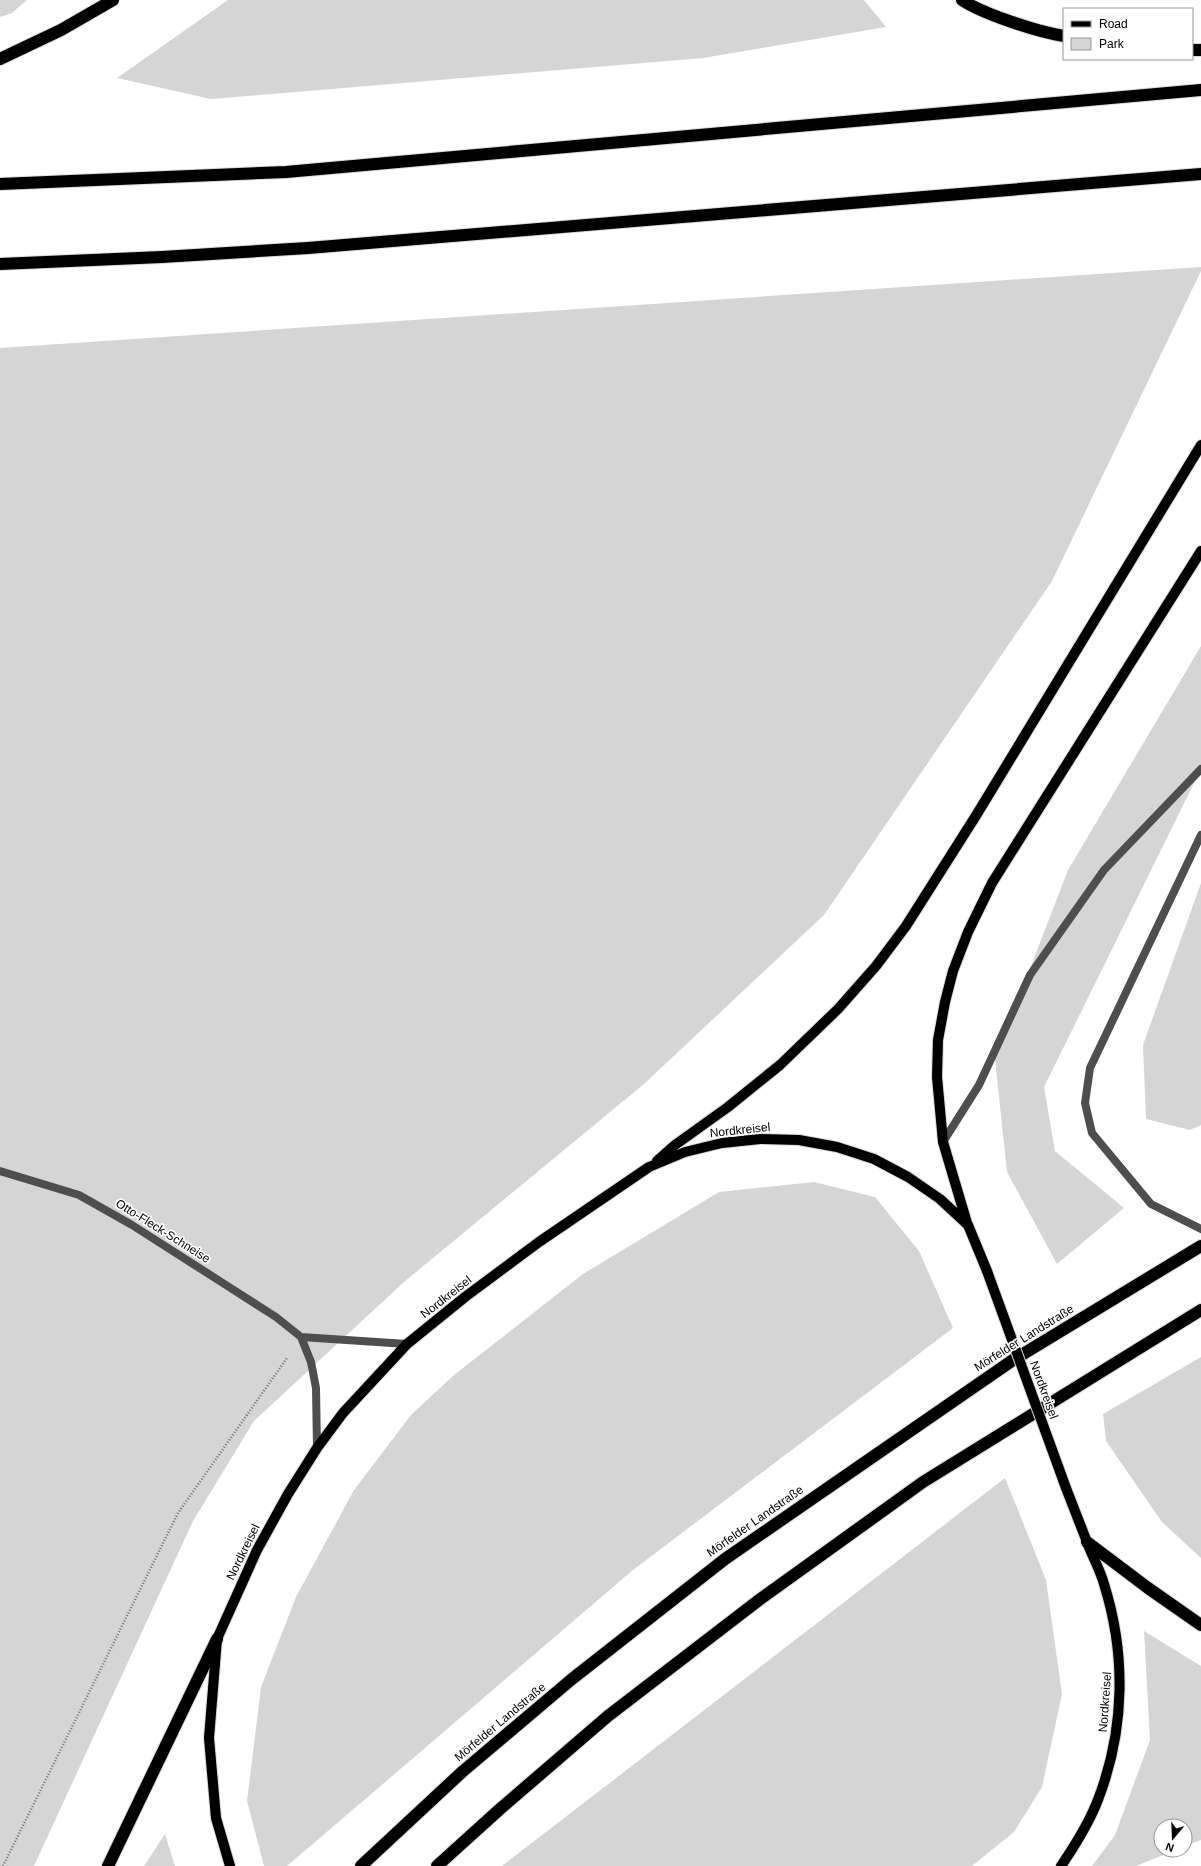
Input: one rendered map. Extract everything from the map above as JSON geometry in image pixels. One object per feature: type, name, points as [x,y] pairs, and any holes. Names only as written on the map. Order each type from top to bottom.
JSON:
[{"type":"highway","points":[[0,59],[61,30],[113,0]]},
{"type":"highway","points":[[962,0],[973,8],[1050,34],[1063,36]]},
{"type":"highway","points":[[0,184],[286,172],[1201,90]]},
{"type":"highway","points":[[0,264],[162,257],[308,248],[1201,174]]},
{"type":"highway","name":"Mörfelder Landstraße","points":[[361,1866],[462,1772],[572,1679],[725,1559],[1013,1360],[1201,1246]]},
{"type":"highway","points":[[437,1866],[500,1809],[608,1716],[759,1600],[923,1482],[1201,1310]]},
{"type":"highway","points":[[1087,1542],[1148,1588],[1201,1625]]},
{"type":"highway","points":[[108,1866],[217,1639]]},
{"type":"main road","points":[[649,1167],[675,1145],[728,1107],[780,1065],[838,1009],[876,966],[906,926],[977,814],[1201,445]]},
{"type":"main road","points":[[968,1225],[943,1142],[937,1077],[938,1040],[945,1002],[953,971],[968,932],[992,883],[1201,552]]},
{"type":"main road","name":"Nordkreisel","points":[[230,1866],[223,1847],[216,1818],[208,1738],[217,1639],[257,1550],[288,1494],[317,1448],[343,1413],[407,1344],[465,1297],[539,1242],[649,1167],[685,1152],[722,1143],[760,1139],[799,1140],[822,1144],[837,1147],[874,1159],[908,1177],[940,1199],[968,1225],[987,1271],[1066,1488],[1104,1583],[1115,1625],[1120,1669],[1119,1713],[1112,1756],[1099,1798],[1080,1838],[1061,1866]]},
{"type":"street","points":[[943,1142],[979,1085],[1030,975],[1104,870],[1201,769]]},
{"type":"street","points":[[1201,835],[1090,1068],[1085,1103],[1092,1134],[1151,1204],[1201,1229]]},
{"type":"street","name":"Otto-Fleck-Schneise","points":[[0,1171],[79,1194],[132,1225],[276,1317],[301,1337],[311,1362],[316,1388],[317,1448]]},
{"type":"street","points":[[301,1337],[407,1344]]},
{"type":"path","points":[[4,1866],[178,1513],[301,1337]]},
{"type":"green space","points":[[0,0],[27,0],[12,13],[0,17]]},
{"type":"green space","points":[[228,0],[864,0],[886,27],[703,58],[211,99],[117,78]]},
{"type":"green space","points":[[1201,267],[1201,271],[1052,581],[824,915],[644,1084],[404,1282],[254,1421],[193,1521],[34,1866],[0,1866],[0,348]]},
{"type":"green space","points":[[1201,646],[1201,769],[1044,1087],[1055,1151],[1124,1208],[1057,1264],[1007,1172],[995,1059],[1068,870]]},
{"type":"green space","points":[[1201,883],[1201,1125],[1190,1130],[1146,1119],[1143,1045]]},
{"type":"green space","points":[[814,1182],[875,1197],[919,1251],[953,1328],[633,1570],[287,1866],[264,1866],[247,1801],[261,1687],[296,1597],[354,1490],[411,1415],[454,1375],[583,1274],[719,1192]]},
{"type":"green space","points":[[1201,1357],[1201,1558],[1162,1522],[1106,1441],[1103,1414]]},
{"type":"green space","points":[[1005,1478],[1046,1580],[1062,1694],[1042,1787],[1014,1832],[972,1866],[502,1866]]},
{"type":"green space","points":[[1144,1631],[1201,1666],[1201,1840],[1193,1843],[1193,1818],[1153,1818],[1153,1858],[1156,1858],[1136,1866],[1092,1866],[1115,1835],[1150,1740]]},
{"type":"green space","points":[[165,1834],[175,1866],[144,1866]]}]
